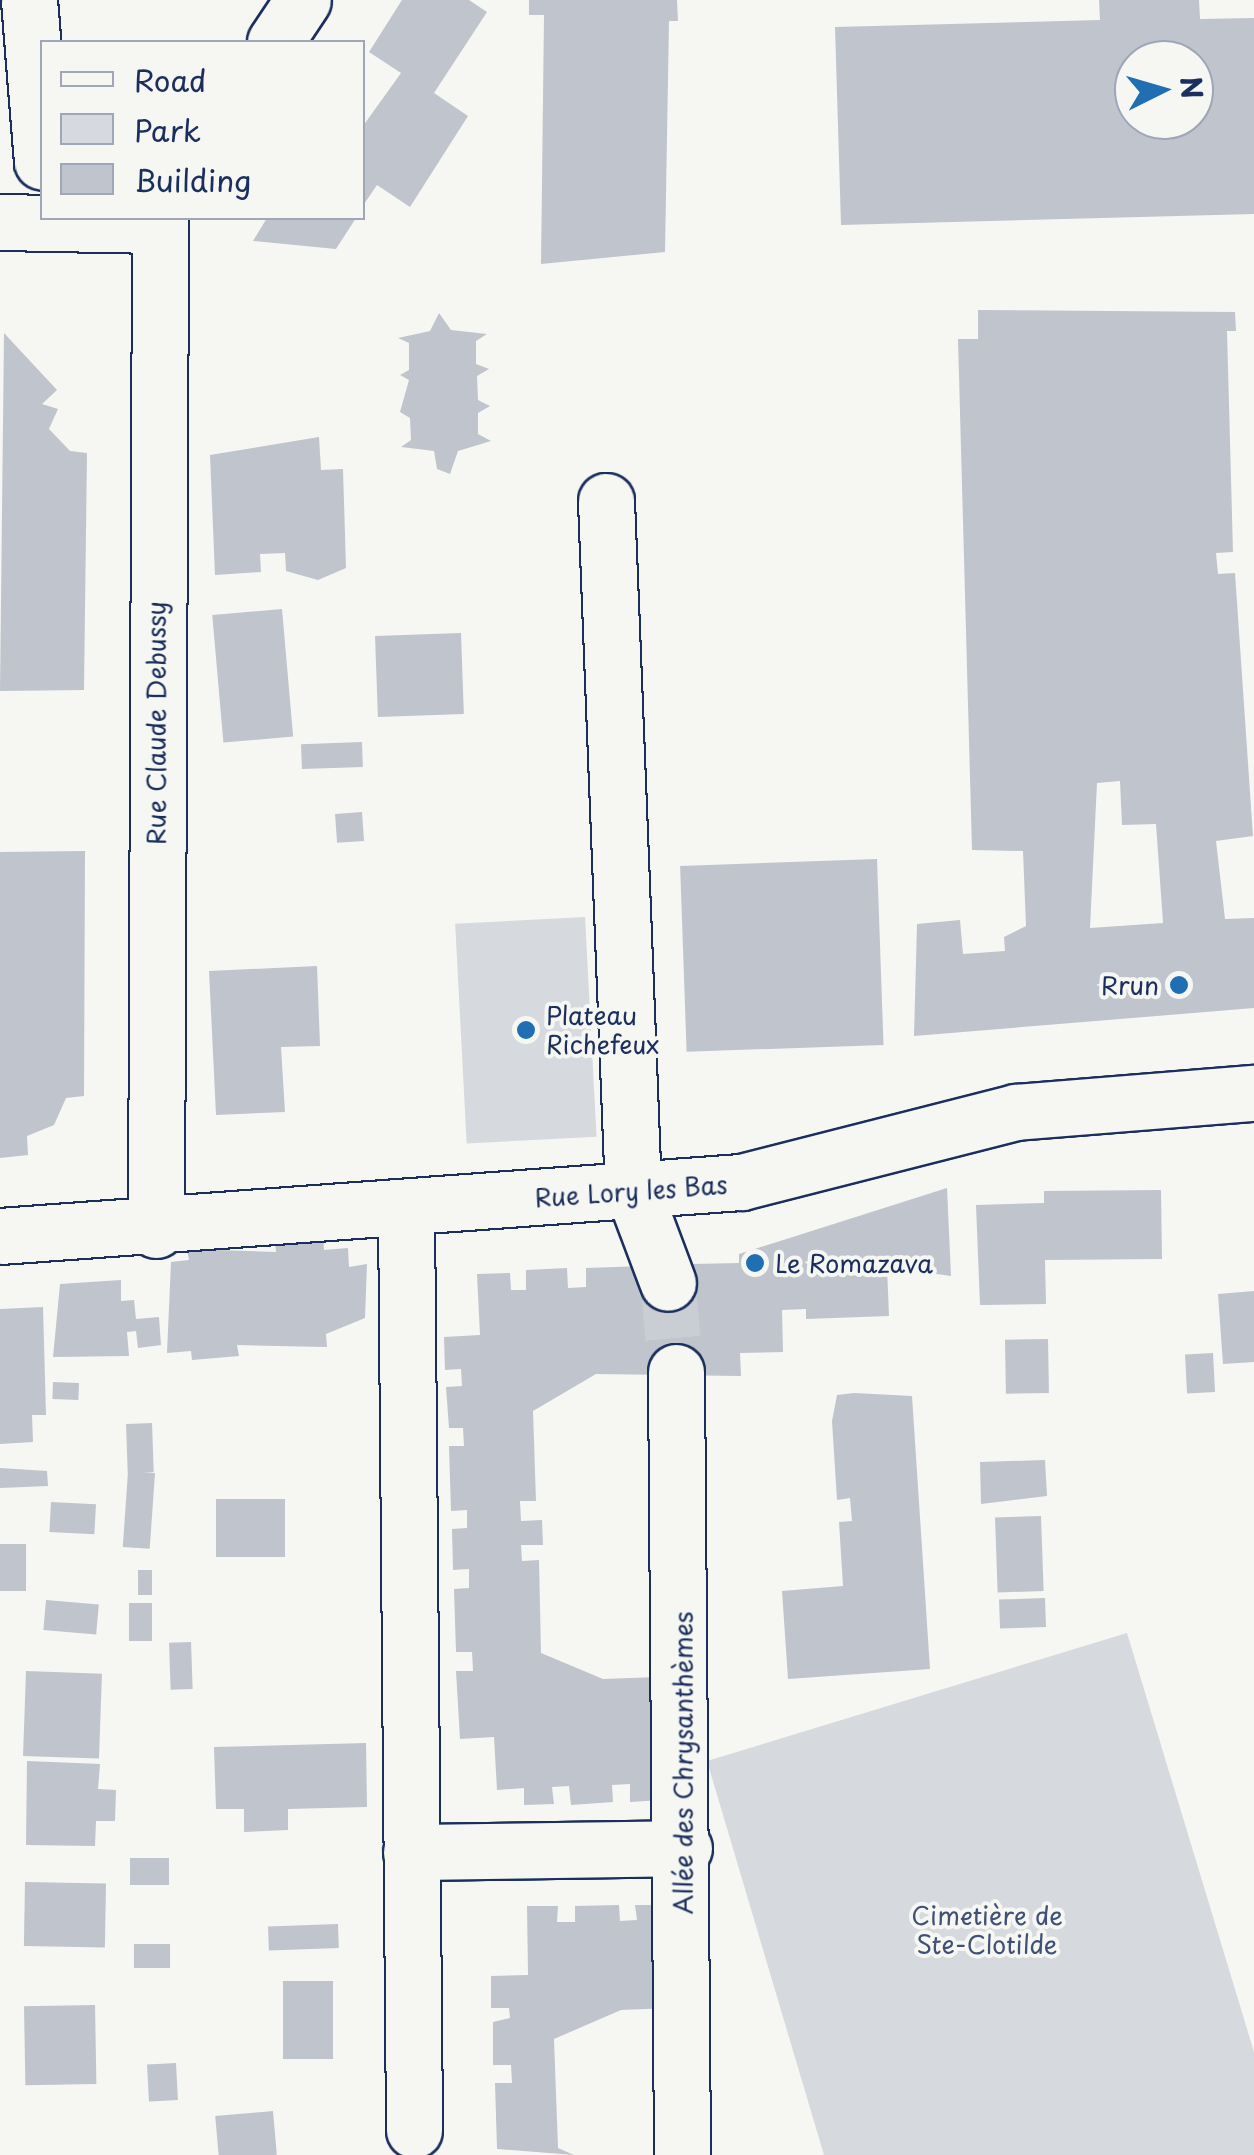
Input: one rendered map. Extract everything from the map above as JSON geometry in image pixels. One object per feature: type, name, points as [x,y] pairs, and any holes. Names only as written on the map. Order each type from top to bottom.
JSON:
[{"type":"street","points":[[29,0],[40,136]]},
{"type":"street","points":[[275,40],[303,0]]},
{"type":"street","points":[[30,220],[158,221]]},
{"type":"street","name":"Rue Claude Debussy","points":[[156,1230],[158,221]]},
{"type":"street","points":[[606,501],[633,1190],[668,1283]]},
{"type":"street","name":"Rue Lory les Bas","points":[[0,1236],[156,1230],[741,1182],[1016,1112],[1254,1092]]},
{"type":"street","points":[[406,1209],[414,2130]]},
{"type":"street","name":"Allée des Chrysanthèmes","points":[[676,1372],[684,1848],[682,2155]]},
{"type":"street","points":[[411,1852],[684,1848]]},
{"type":"green space","name":"Plateau Richefeux","points":[[585,917],[597,1137],[467,1144],[455,924]]},
{"type":"green space","name":"Cimetière de Ste-Clotilde","points":[[1127,1633],[1254,2052],[1254,2155],[824,2155],[707,1761]]},
{"type":"building","points":[[402,0],[469,0],[487,12],[434,93],[468,116],[410,207],[377,185],[365,203],[365,123],[401,73],[369,52]]},
{"type":"building","points":[[529,0],[677,0],[678,21],[669,21],[665,252],[541,264],[544,15],[529,15]]},
{"type":"building","points":[[1099,0],[1199,0],[1200,19],[1254,18],[1254,214],[841,225],[835,27],[1100,20]]},
{"type":"building","points":[[266,220],[355,220],[336,249],[253,241]]},
{"type":"building","points":[[978,310],[1235,312],[1236,331],[1227,331],[1233,552],[1216,553],[1218,574],[1235,573],[1253,836],[1216,841],[1225,919],[1254,918],[1254,1008],[914,1036],[917,924],[960,920],[963,954],[1005,951],[1004,937],[1026,926],[1023,851],[972,850],[958,339],[978,339]],"holes":[[[1120,781],[1122,825],[1156,824],[1163,923],[1090,928],[1097,783]]]},
{"type":"building","points":[[439,313],[451,330],[487,334],[476,341],[476,364],[489,369],[477,376],[478,400],[490,406],[478,413],[478,434],[491,441],[458,451],[450,474],[437,469],[434,451],[401,447],[411,440],[410,418],[400,412],[409,380],[400,375],[409,370],[409,343],[398,338],[430,331]]},
{"type":"building","points":[[4,333],[57,390],[42,404],[58,409],[49,429],[70,451],[87,453],[84,690],[0,691]]},
{"type":"building","points":[[319,437],[321,470],[343,469],[346,568],[318,580],[286,571],[285,553],[260,554],[261,572],[215,575],[210,455]]},
{"type":"building","points":[[282,609],[293,737],[223,743],[212,615]]},
{"type":"building","points":[[461,633],[464,714],[378,717],[375,636]]},
{"type":"building","points":[[362,742],[363,767],[302,769],[301,744]]},
{"type":"building","points":[[362,812],[364,841],[337,843],[335,814]]},
{"type":"building","points":[[85,851],[84,1096],[66,1098],[54,1125],[27,1136],[28,1155],[0,1158],[0,852]]},
{"type":"building","points":[[877,859],[883,1045],[687,1052],[680,866]]},
{"type":"building","points":[[317,966],[320,1046],[281,1047],[285,1112],[216,1115],[209,971]]},
{"type":"building","points":[[947,1188],[951,1276],[887,1267],[889,1316],[806,1319],[806,1309],[782,1310],[783,1352],[740,1353],[741,1376],[596,1374],[533,1411],[536,1501],[520,1501],[521,1521],[542,1520],[543,1545],[521,1545],[522,1561],[539,1560],[541,1653],[603,1679],[657,1677],[662,1800],[630,1802],[630,1784],[612,1785],[613,1802],[571,1805],[569,1786],[552,1787],[554,1804],[524,1805],[524,1788],[497,1790],[494,1737],[460,1739],[456,1671],[473,1671],[472,1652],[456,1652],[454,1589],[469,1588],[469,1569],[453,1570],[452,1529],[467,1528],[467,1510],[451,1511],[449,1446],[464,1446],[463,1428],[449,1428],[446,1387],[462,1386],[461,1369],[445,1370],[444,1337],[480,1335],[477,1274],[510,1273],[511,1290],[526,1290],[526,1270],[567,1268],[568,1288],[586,1287],[586,1268],[644,1266],[692,1282],[692,1264],[739,1263],[739,1254]]},
{"type":"building","points":[[1161,1190],[1162,1259],[1045,1260],[1046,1304],[980,1305],[976,1205],[1044,1203],[1044,1191]]},
{"type":"building","points":[[323,1236],[324,1250],[348,1248],[349,1267],[367,1264],[365,1318],[326,1334],[327,1347],[237,1345],[239,1356],[192,1360],[191,1351],[167,1353],[171,1262],[189,1260],[187,1249],[276,1252],[275,1241]]},
{"type":"building","points":[[121,1280],[121,1301],[134,1300],[136,1319],[159,1317],[161,1345],[138,1348],[136,1331],[127,1332],[129,1356],[53,1357],[60,1284]]},
{"type":"building","points":[[1254,1291],[1254,1362],[1223,1364],[1218,1294]]},
{"type":"building","points":[[43,1307],[46,1415],[32,1415],[33,1442],[0,1444],[0,1309]]},
{"type":"building","points":[[1048,1339],[1049,1393],[1006,1394],[1005,1340]]},
{"type":"building","points":[[1213,1353],[1215,1392],[1187,1393],[1185,1354]]},
{"type":"building","points":[[53,1382],[79,1383],[78,1400],[52,1399]]},
{"type":"building","points":[[837,1395],[912,1396],[930,1669],[788,1679],[782,1591],[843,1586],[839,1522],[852,1521],[850,1498],[837,1500],[832,1421]]},
{"type":"building","points":[[152,1423],[154,1472],[128,1473],[126,1424]]},
{"type":"building","points":[[1045,1460],[1047,1496],[981,1504],[980,1462]]},
{"type":"building","points":[[0,1468],[47,1471],[48,1486],[0,1488]]},
{"type":"building","points":[[128,1471],[155,1473],[150,1549],[123,1547]]},
{"type":"building","points":[[216,1499],[285,1499],[285,1557],[216,1557]]},
{"type":"building","points":[[51,1502],[96,1504],[94,1534],[49,1532]]},
{"type":"building","points":[[1041,1516],[1044,1591],[998,1593],[995,1518]]},
{"type":"building","points":[[0,1544],[26,1544],[26,1591],[0,1591]]},
{"type":"building","points":[[138,1570],[152,1570],[152,1595],[138,1595]]},
{"type":"building","points":[[1045,1598],[1046,1627],[1000,1629],[999,1600]]},
{"type":"building","points":[[46,1600],[99,1605],[96,1635],[43,1630]]},
{"type":"building","points":[[129,1603],[152,1603],[152,1641],[129,1641]]},
{"type":"building","points":[[191,1642],[193,1689],[171,1690],[169,1643]]},
{"type":"building","points":[[26,1671],[102,1674],[99,1759],[23,1756]]},
{"type":"building","points":[[366,1743],[367,1807],[288,1809],[288,1830],[244,1832],[244,1809],[216,1809],[214,1747]]},
{"type":"building","points":[[27,1761],[100,1764],[98,1789],[116,1790],[115,1821],[96,1821],[95,1846],[26,1845]]},
{"type":"building","points":[[130,1858],[169,1858],[169,1885],[130,1885]]},
{"type":"building","points":[[25,1882],[106,1883],[105,1947],[24,1946]]},
{"type":"building","points":[[619,1905],[620,1921],[637,1920],[635,1905],[668,1905],[671,2008],[621,2010],[554,2039],[558,2148],[574,2155],[497,2149],[495,2083],[512,2083],[511,2065],[493,2065],[493,2022],[510,2018],[509,2008],[491,2008],[491,1976],[528,1975],[527,1906],[558,1906],[557,1922],[575,1922],[575,1906]]},
{"type":"building","points":[[338,1924],[339,1948],[269,1950],[268,1926]]},
{"type":"building","points":[[134,1944],[170,1944],[170,1968],[134,1968]]},
{"type":"building","points":[[283,1981],[333,1981],[333,2059],[283,2059]]},
{"type":"building","points":[[95,2005],[96,2084],[25,2085],[24,2006]]},
{"type":"building","points":[[176,2063],[178,2100],[149,2101],[147,2065]]},
{"type":"building","points":[[273,2111],[277,2155],[219,2155],[215,2116]]},
{"type":"tunnel","points":[[668,1283],[676,1372]]},
{"type":"place","name":"Rrun","points":[[1179,985]]},
{"type":"place","name":"Plateau Richefeux","points":[[526,1030]]},
{"type":"place","name":"Le Romazava","points":[[755,1263]]}]
